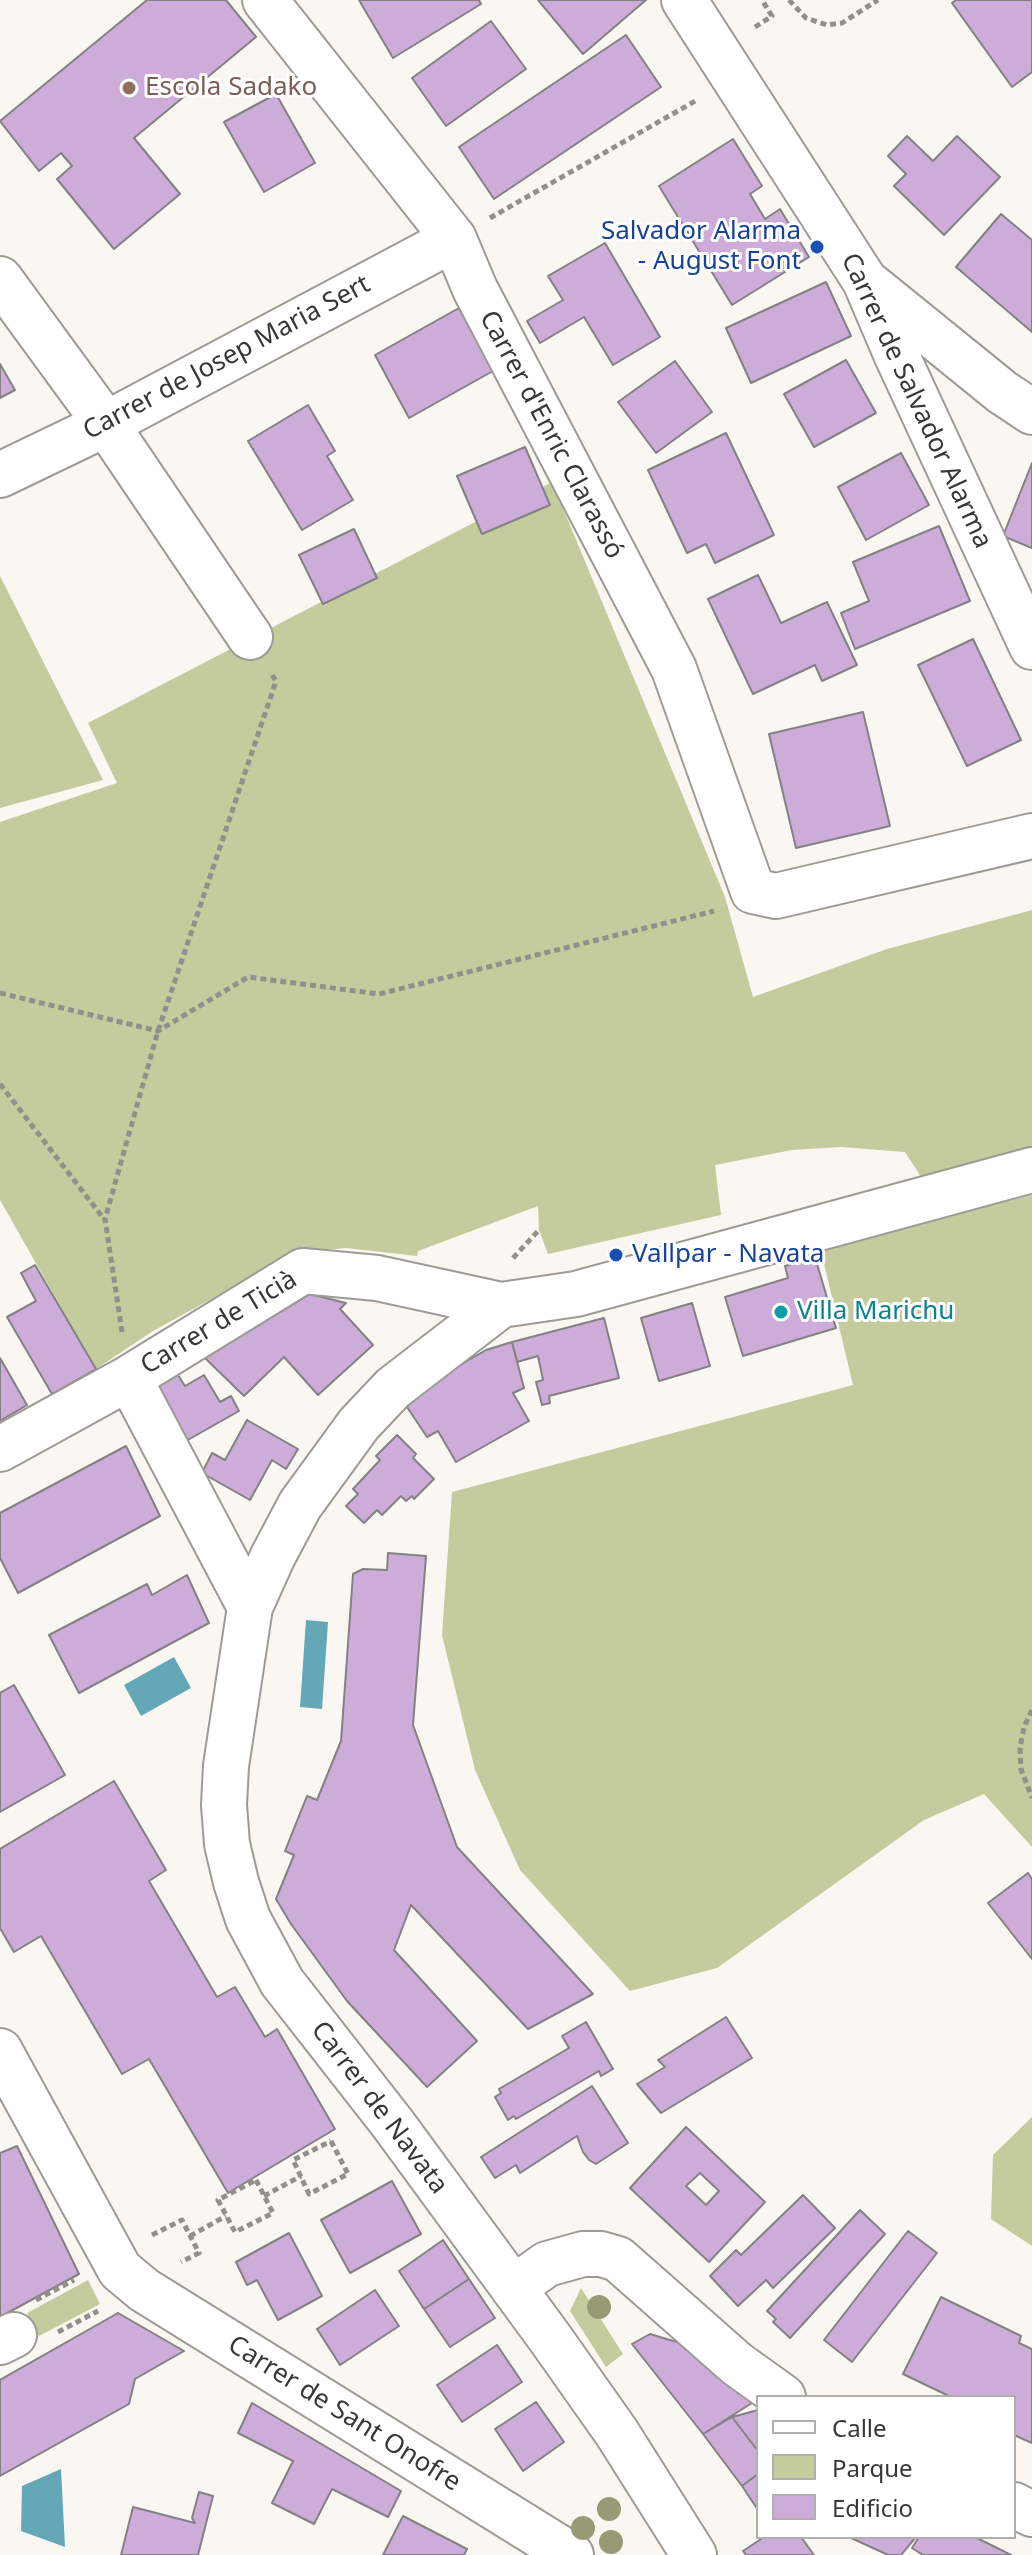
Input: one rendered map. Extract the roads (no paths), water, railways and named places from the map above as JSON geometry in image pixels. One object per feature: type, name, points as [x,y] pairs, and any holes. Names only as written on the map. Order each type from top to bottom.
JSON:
[{"type":"street","name":"Carrer d'Enric Clarassó","points":[[265,0],[468,231],[475,289],[674,669],[753,891],[776,896],[1032,836]]},
{"type":"street","name":"Carrer de Salvador Alarma","points":[[684,0],[865,281],[1032,647]]},
{"type":"street","name":"Carrer de Josep Maria Sert","points":[[0,475],[106,424],[468,231]]},
{"type":"street","points":[[0,279],[106,424],[250,637]]},
{"type":"street","points":[[865,281],[1002,392],[1032,412]]},
{"type":"street","points":[[501,1305],[576,1294],[1032,1170]]},
{"type":"street","name":"Carrer de Ticià","points":[[0,1449],[129,1378],[303,1271],[377,1278],[501,1305]]},
{"type":"street","name":"Carrer de Navata","points":[[501,1305],[393,1388],[359,1424],[300,1505],[273,1556],[250,1607],[226,1766],[224,1805],[227,1844],[248,1919],[282,1982],[393,2124],[513,2288],[617,2433],[694,2555]]},
{"type":"street","points":[[129,1378],[250,1607]]},
{"type":"street","name":"Carrer de Sant Onofre","points":[[0,2051],[132,2255],[144,2290],[571,2555]]},
{"type":"street","points":[[513,2288],[547,2264],[583,2254],[601,2254],[618,2259],[737,2364],[780,2395]]},
{"type":"water","points":[[306,1620],[328,1622],[322,1709],[300,1707]]},
{"type":"water","points":[[174,1657],[191,1688],[141,1716],[124,1685]]},
{"type":"water","points":[[61,2469],[65,2547],[21,2531],[22,2486]]},
{"type":"place","name":"Escola Sadako","points":[[129,88]]},
{"type":"place","name":"Salvador Alarma - August Font","points":[[817,247]]},
{"type":"place","name":"Vallpar - Navata","points":[[616,1255]]},
{"type":"place","name":"Villa Marichu","points":[[781,1312]]}]
